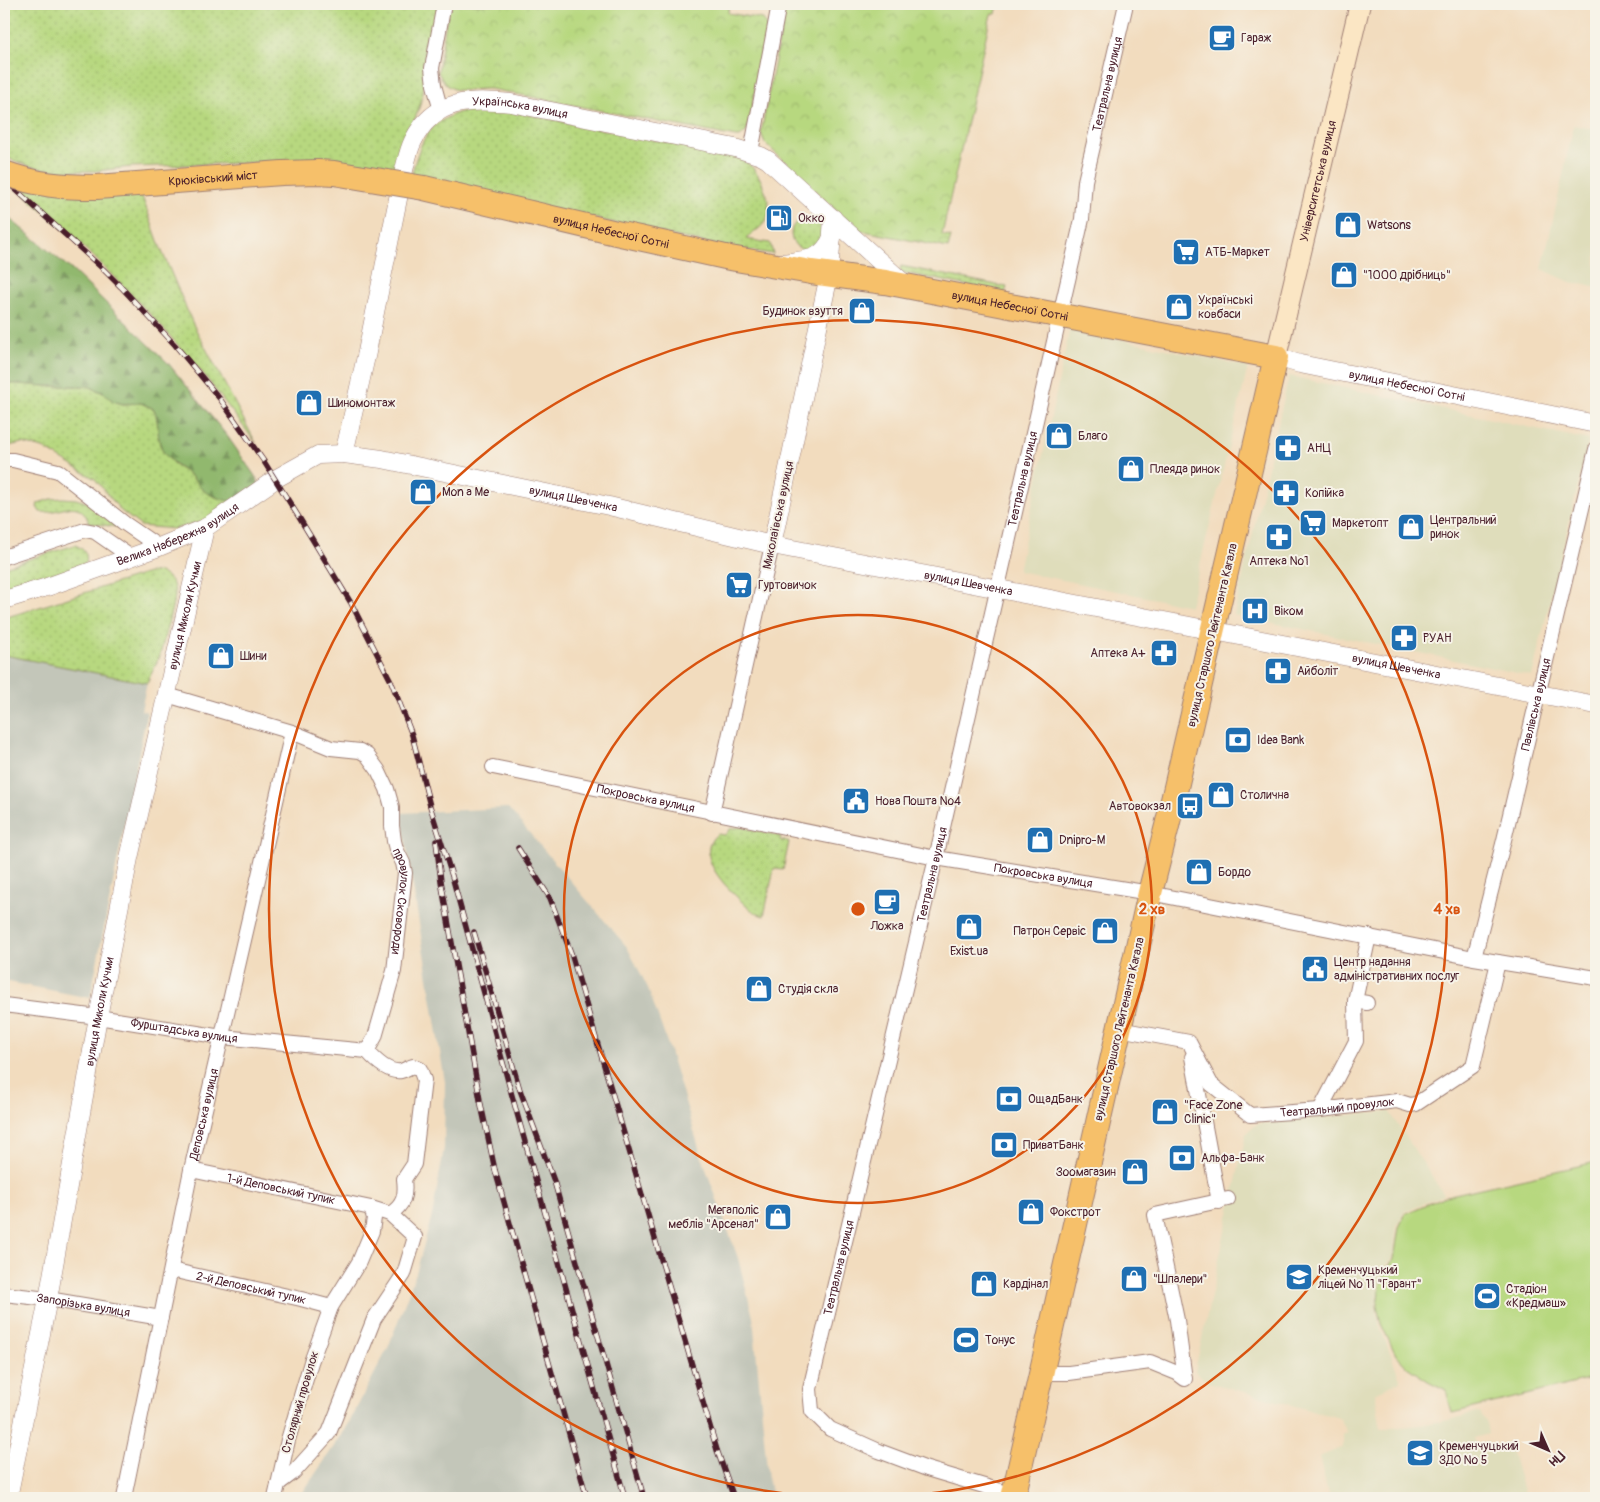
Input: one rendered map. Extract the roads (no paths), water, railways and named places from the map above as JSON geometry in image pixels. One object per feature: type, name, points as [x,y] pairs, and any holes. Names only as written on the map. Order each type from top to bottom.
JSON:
[{"type":"highway","name":"Крюківський міст","points":[[4,173],[26,181],[55,186],[97,187],[318,172],[424,188]]},
{"type":"highway","name":"вулиця Небесної Сотні","points":[[424,188],[616,234],[730,258],[908,287],[1276,356]]},
{"type":"highway","name":"вулиця Старшого Лейтенанта Кагала","points":[[1014,1497],[1150,893],[1276,356]]},
{"type":"main road","name":"Університетська вулиця","points":[[1276,356],[1360,4]]},
{"type":"street","points":[[441,111],[434,85],[432,68],[444,4]]},
{"type":"street","points":[[751,152],[779,4]]},
{"type":"street","name":"Театральна вулиця","points":[[1014,1497],[879,1451],[830,1429],[812,1411],[810,1389],[936,858],[996,588],[1082,219],[1085,181],[1126,4]]},
{"type":"street","name":"Українська вулиця","points":[[344,454],[367,352],[402,174],[414,140],[429,120],[441,111],[458,103],[470,101],[511,103],[751,152],[762,156],[908,287]]},
{"type":"street","name":"Миколаївська вулиця","points":[[712,813],[772,545],[829,274],[833,218]]},
{"type":"street","points":[[770,265],[815,257],[826,249],[832,238]]},
{"type":"street","name":"вулиця Небесної Сотні","points":[[1276,356],[1300,364],[1596,424]]},
{"type":"street","name":"Павлівська вулиця","points":[[1474,958],[1596,450]]},
{"type":"street","name":"Велика Набережна вулиця","points":[[4,600],[47,587],[159,547],[205,528],[277,478],[318,455],[344,454]]},
{"type":"street","name":"вулиця Шевченка","points":[[344,454],[382,459],[600,504],[772,545],[1596,705]]},
{"type":"street","points":[[4,460],[13,460],[58,471],[124,524],[159,547]]},
{"type":"street","name":"вулиця Миколи Кучми","points":[[8,1498],[48,1299],[98,1018],[129,858],[205,528]]},
{"type":"street","points":[[4,557],[85,530],[95,532],[131,557]]},
{"type":"street","name":"провулок Сковороди","points":[[167,695],[292,732],[332,748],[360,751],[368,755],[378,770],[387,789],[392,807],[394,841],[405,873],[394,971],[375,1037],[367,1051]]},
{"type":"street","name":"Деповська вулиця","points":[[124,1498],[191,1170],[292,732]]},
{"type":"street","name":"Покровська вулиця","points":[[493,767],[936,858],[1150,893],[1474,958],[1596,978]]},
{"type":"street","points":[[1320,1110],[1356,1041],[1369,936]]},
{"type":"street","name":"Театральний провулок","points":[[1189,1042],[1211,1084],[1250,1115],[1320,1110],[1396,1101],[1410,1105],[1416,1104],[1473,1066],[1498,962]]},
{"type":"street","name":"Фурштадська вулиця","points":[[4,1004],[222,1038],[367,1051]]},
{"type":"street","points":[[1042,1372],[1069,1373],[1150,1362],[1177,1373],[1185,1379],[1177,1320],[1155,1214],[1223,1200],[1189,1042],[1119,1029]]},
{"type":"street","points":[[367,1051],[378,1062],[389,1068],[400,1071],[412,1066],[420,1069],[424,1080],[414,1164],[404,1179],[406,1190],[404,1201],[397,1210],[390,1214]]},
{"type":"street","name":"1-й Деповський тупик","points":[[191,1170],[371,1208]]},
{"type":"street","points":[[278,1484],[294,1472],[329,1433],[374,1319],[404,1274],[415,1237],[390,1214],[371,1208]]},
{"type":"street","points":[[331,1307],[359,1262],[372,1231],[374,1218],[371,1208]]},
{"type":"street","name":"2-й Деповський тупик","points":[[171,1270],[331,1307]]},
{"type":"street","name":"Запорізька вулиця","points":[[4,1294],[48,1299],[161,1318]]},
{"type":"street","name":"Столярний провулок","points":[[275,1498],[288,1440],[311,1362],[331,1307]]},
{"type":"railway","points":[[4,179],[121,287],[175,345],[220,399],[263,460],[351,603],[391,681],[412,735],[430,806],[452,876],[625,1498]]},
{"type":"railway","points":[[436,841],[441,881],[480,1100],[495,1170],[587,1498]]},
{"type":"railway","points":[[518,848],[550,898],[571,953],[717,1450],[734,1498]]},
{"type":"railway","points":[[474,932],[520,1090],[554,1181],[644,1498]]},
{"type":"place","name":"Гараж","points":[[1222,38]]},
{"type":"place","name":"Окко","points":[[779,218]]},
{"type":"place","name":"Watsons","points":[[1348,225]]},
{"type":"place","name":"АТБ-Маркет","points":[[1186,252]]},
{"type":"place","name":"\"1000 дрібниць\"","points":[[1344,275]]},
{"type":"place","name":"Українські ковбаси","points":[[1179,307]]},
{"type":"place","name":"Будинок взуття","points":[[862,311]]},
{"type":"place","name":"Шиномонтаж","points":[[309,403]]},
{"type":"place","name":"Благо","points":[[1059,436]]},
{"type":"place","name":"АНЦ","points":[[1288,448]]},
{"type":"place","name":"Плеяда ринок","points":[[1131,469]]},
{"type":"place","name":"Mon a Me","points":[[423,492]]},
{"type":"place","name":"Копійка","points":[[1286,493]]},
{"type":"place","name":"Маркетопт","points":[[1313,523]]},
{"type":"place","name":"Центральний ринок","points":[[1411,527]]},
{"type":"place","name":"Аптека №1","points":[[1279,537]]},
{"type":"place","name":"Гуртовичок","points":[[739,585]]},
{"type":"place","name":"Віком","points":[[1255,611]]},
{"type":"place","name":"РУАН","points":[[1404,638]]},
{"type":"place","name":"Аптека А+","points":[[1164,653]]},
{"type":"place","name":"Шини","points":[[221,656]]},
{"type":"place","name":"Айболіт","points":[[1278,671]]},
{"type":"place","name":"Idea Bank","points":[[1238,740]]},
{"type":"place","name":"Столична","points":[[1221,795]]},
{"type":"place","name":"Нова Пошта №4","points":[[856,801]]},
{"type":"place","name":"Автовокзал","points":[[1190,806]]},
{"type":"place","name":"Dnipro-M","points":[[1040,840]]},
{"type":"place","name":"Бордо","points":[[1199,872]]},
{"type":"place","name":"Ложка","points":[[887,902]]},
{"type":"place","name":"Exist.ua","points":[[969,927]]},
{"type":"place","name":"Патрон Сервіс","points":[[1105,931]]},
{"type":"place","name":"Центр надання адміністративних послуг","points":[[1315,969]]},
{"type":"place","name":"Студія скла","points":[[759,989]]},
{"type":"place","name":"ОщадБанк","points":[[1009,1099]]},
{"type":"place","name":"\"Face Zone Clinic\"","points":[[1165,1112]]},
{"type":"place","name":"ПриватБанк","points":[[1004,1145]]},
{"type":"place","name":"Альфа-Банк","points":[[1182,1158]]},
{"type":"place","name":"Зоомагазин","points":[[1135,1172]]},
{"type":"place","name":"Фокстрот","points":[[1031,1212]]},
{"type":"place","name":"Мегаполіс меблів \"Арсенал\"","points":[[778,1217]]},
{"type":"place","name":"Кременчуцький ліцей № 11 \"Гарант\"","points":[[1299,1277]]},
{"type":"place","name":"\"Шпалери\"","points":[[1134,1279]]},
{"type":"place","name":"Кардінал","points":[[984,1284]]},
{"type":"place","name":"Стадіон «Кредмаш»","points":[[1487,1296]]},
{"type":"place","name":"Тонус","points":[[966,1340]]},
{"type":"place","name":"Кременчуцький ЗДО № 5","points":[[1420,1453]]}]
